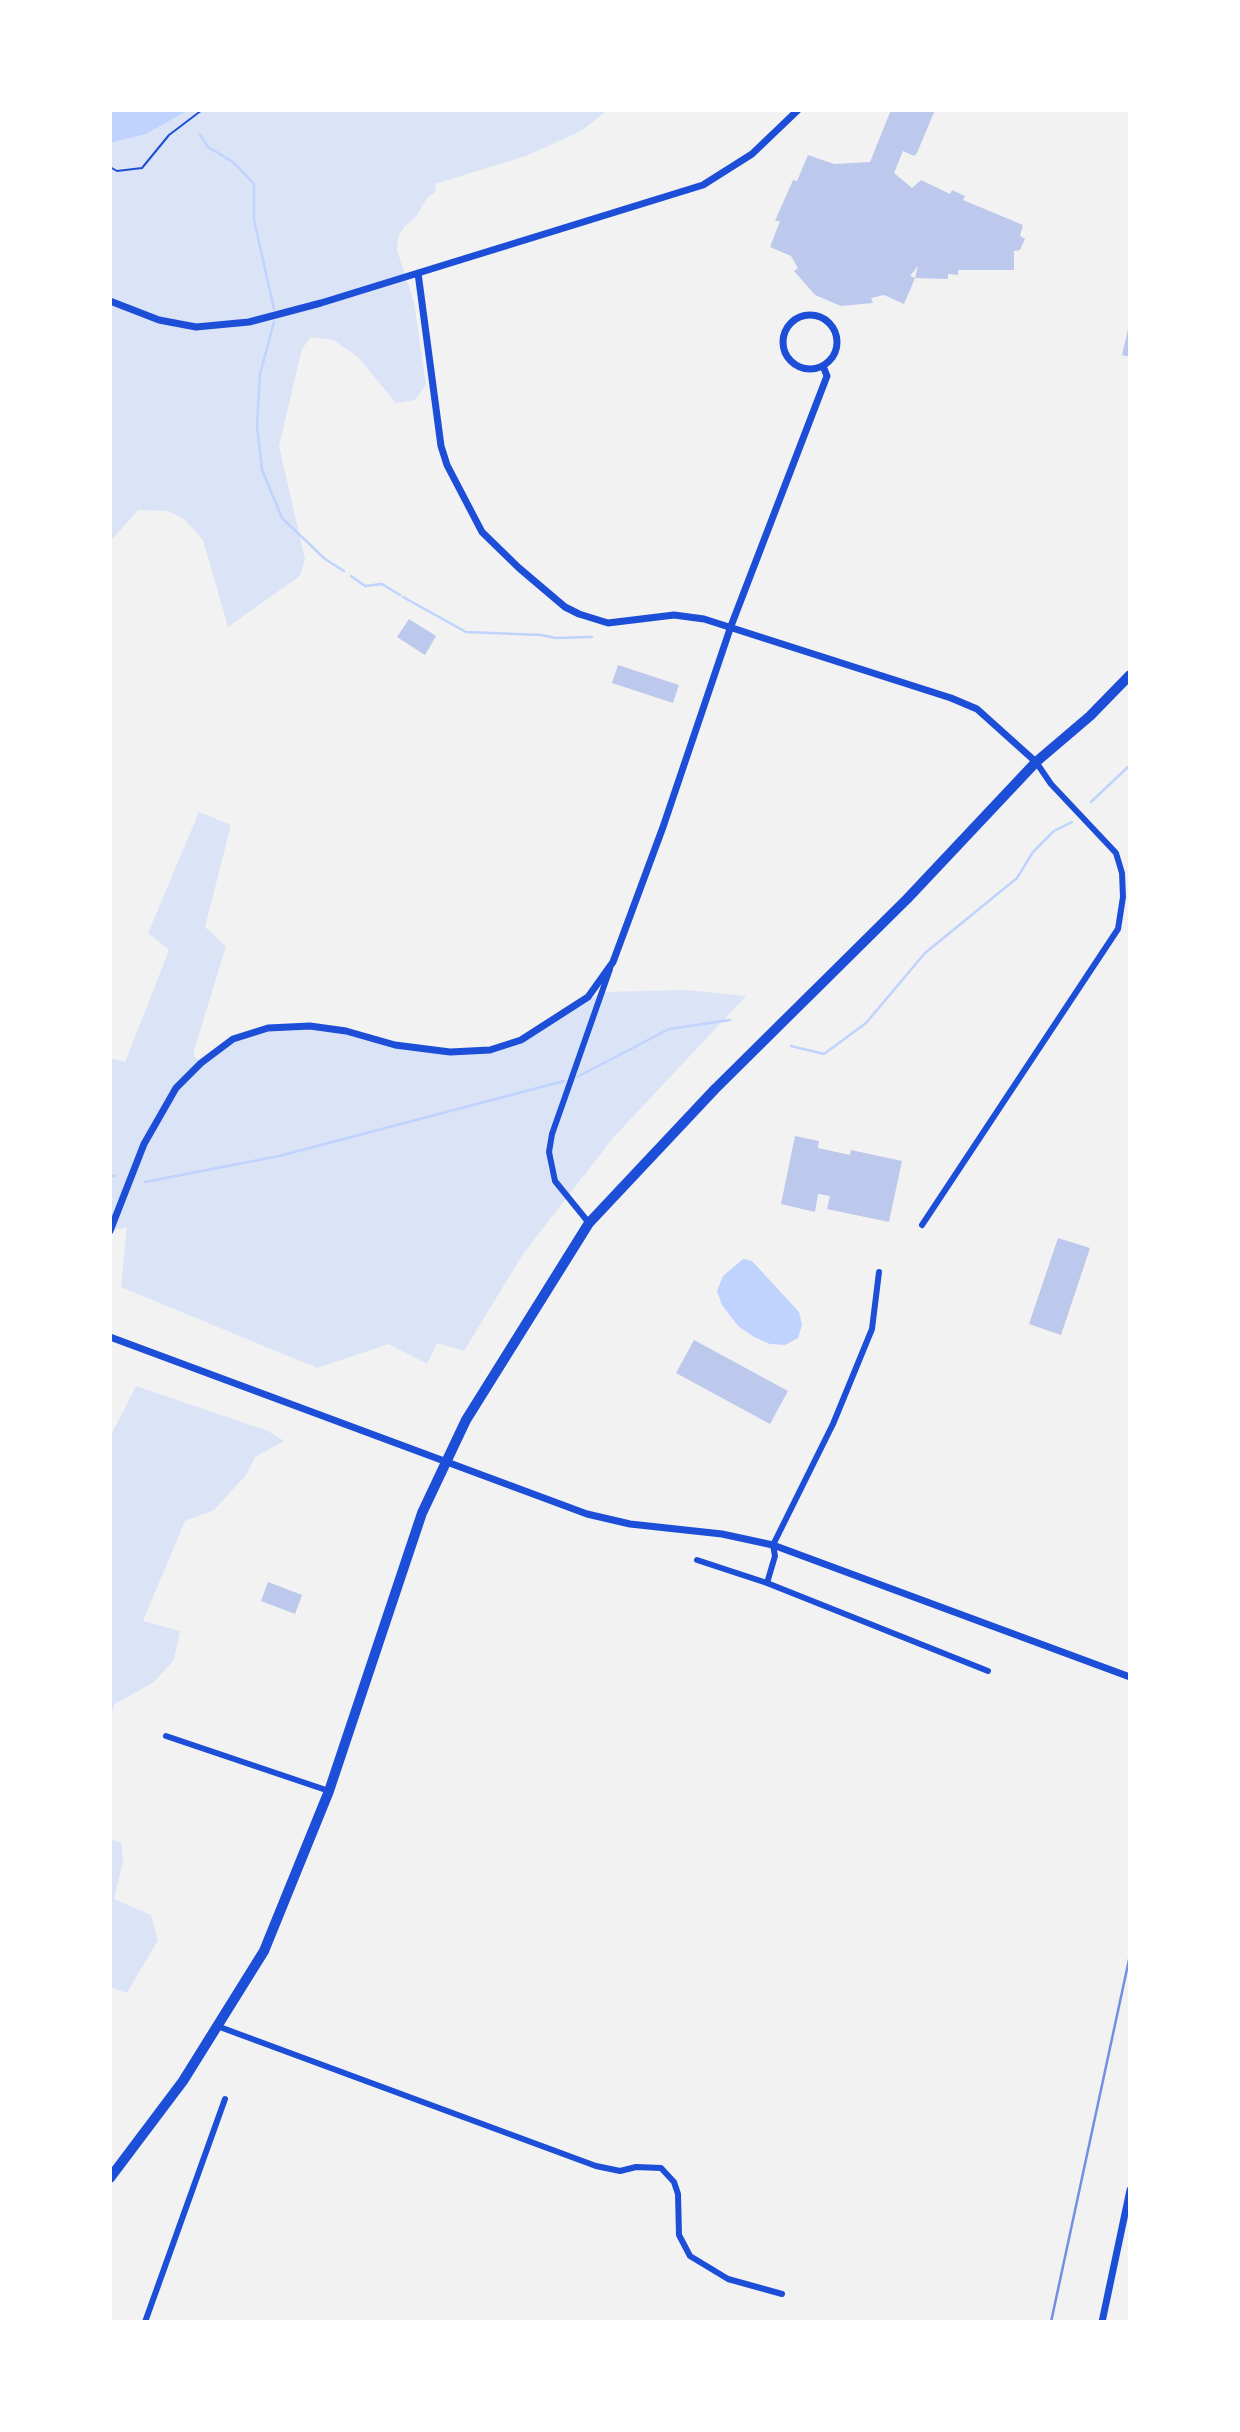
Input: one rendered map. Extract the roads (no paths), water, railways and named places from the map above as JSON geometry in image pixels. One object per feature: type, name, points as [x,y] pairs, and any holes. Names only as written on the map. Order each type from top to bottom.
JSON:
[{"type":"highway","points":[[110,2178],[169,2101],[264,1951],[329,1791],[407,1551],[466,1420],[589,1223],[715,1089],[906,899],[1036,762],[1090,716],[1130,675]]},
{"type":"street","points":[[110,301],[181,326],[214,327],[321,303],[703,186],[752,154],[798,110]]},
{"type":"street","points":[[418,273],[441,446],[464,503],[482,532],[519,568],[579,614],[621,624],[674,615],[731,626],[977,709],[1036,762],[1051,784],[1116,853],[1122,873],[1123,897],[1118,929],[922,1225]]},
{"type":"street","points":[[800,316],[818,316],[836,332],[835,352],[823,366],[813,369],[797,366],[784,349],[786,328],[800,316]]},
{"type":"street","points":[[589,1223],[555,1181],[549,1152],[552,1134],[663,827],[731,626],[827,376],[823,366]]},
{"type":"street","points":[[110,1231],[144,1144],[176,1088],[201,1063],[233,1039],[268,1028],[310,1026],[346,1031],[395,1045],[450,1052],[490,1050],[521,1040],[588,997],[613,962]]},
{"type":"street","points":[[767,1583],[775,1556],[773,1545],[833,1423],[872,1329],[878,1272]]},
{"type":"street","points":[[110,1337],[587,1514],[630,1524],[722,1534],[773,1545],[1130,1677]]},
{"type":"street","points":[[697,1560],[767,1583],[988,1671]]},
{"type":"street","points":[[166,1736],[329,1791]]},
{"type":"street","points":[[217,2026],[596,2166],[620,2171],[636,2167],[661,2168],[674,2182],[678,2194],[679,2235],[690,2256],[728,2279],[782,2294]]},
{"type":"street","points":[[145,2322],[225,2099]]},
{"type":"street","points":[[1102,2322],[1130,2190]]},
{"type":"water","points":[[110,110],[189,110],[146,134],[110,143]]},
{"type":"water","points":[[743,1259],[752,1261],[799,1312],[802,1325],[798,1338],[785,1345],[770,1344],[738,1326],[722,1305],[717,1291],[723,1276]]},
{"type":"waterway","points":[[200,135],[208,147],[233,162],[254,184],[254,220],[274,309]]},
{"type":"waterway","points":[[274,322],[260,374],[257,426],[262,470],[282,518],[325,559],[344,571]]},
{"type":"waterway","points":[[351,576],[365,586],[382,584],[400,595]]},
{"type":"waterway","points":[[403,597],[466,632],[556,638],[592,637]]},
{"type":"waterway","points":[[1091,802],[1130,765]]},
{"type":"waterway","points":[[791,1046],[824,1054],[866,1023],[925,953],[1017,878],[1033,852],[1054,831],[1072,822]]},
{"type":"waterway","points":[[577,1077],[669,1029],[730,1020]]},
{"type":"waterway","points":[[145,1182],[279,1156],[564,1081]]},
{"type":"waterway","points":[[110,1175],[115,1176]]},
{"type":"railway","points":[[1051,2322],[1130,1955]]}]
